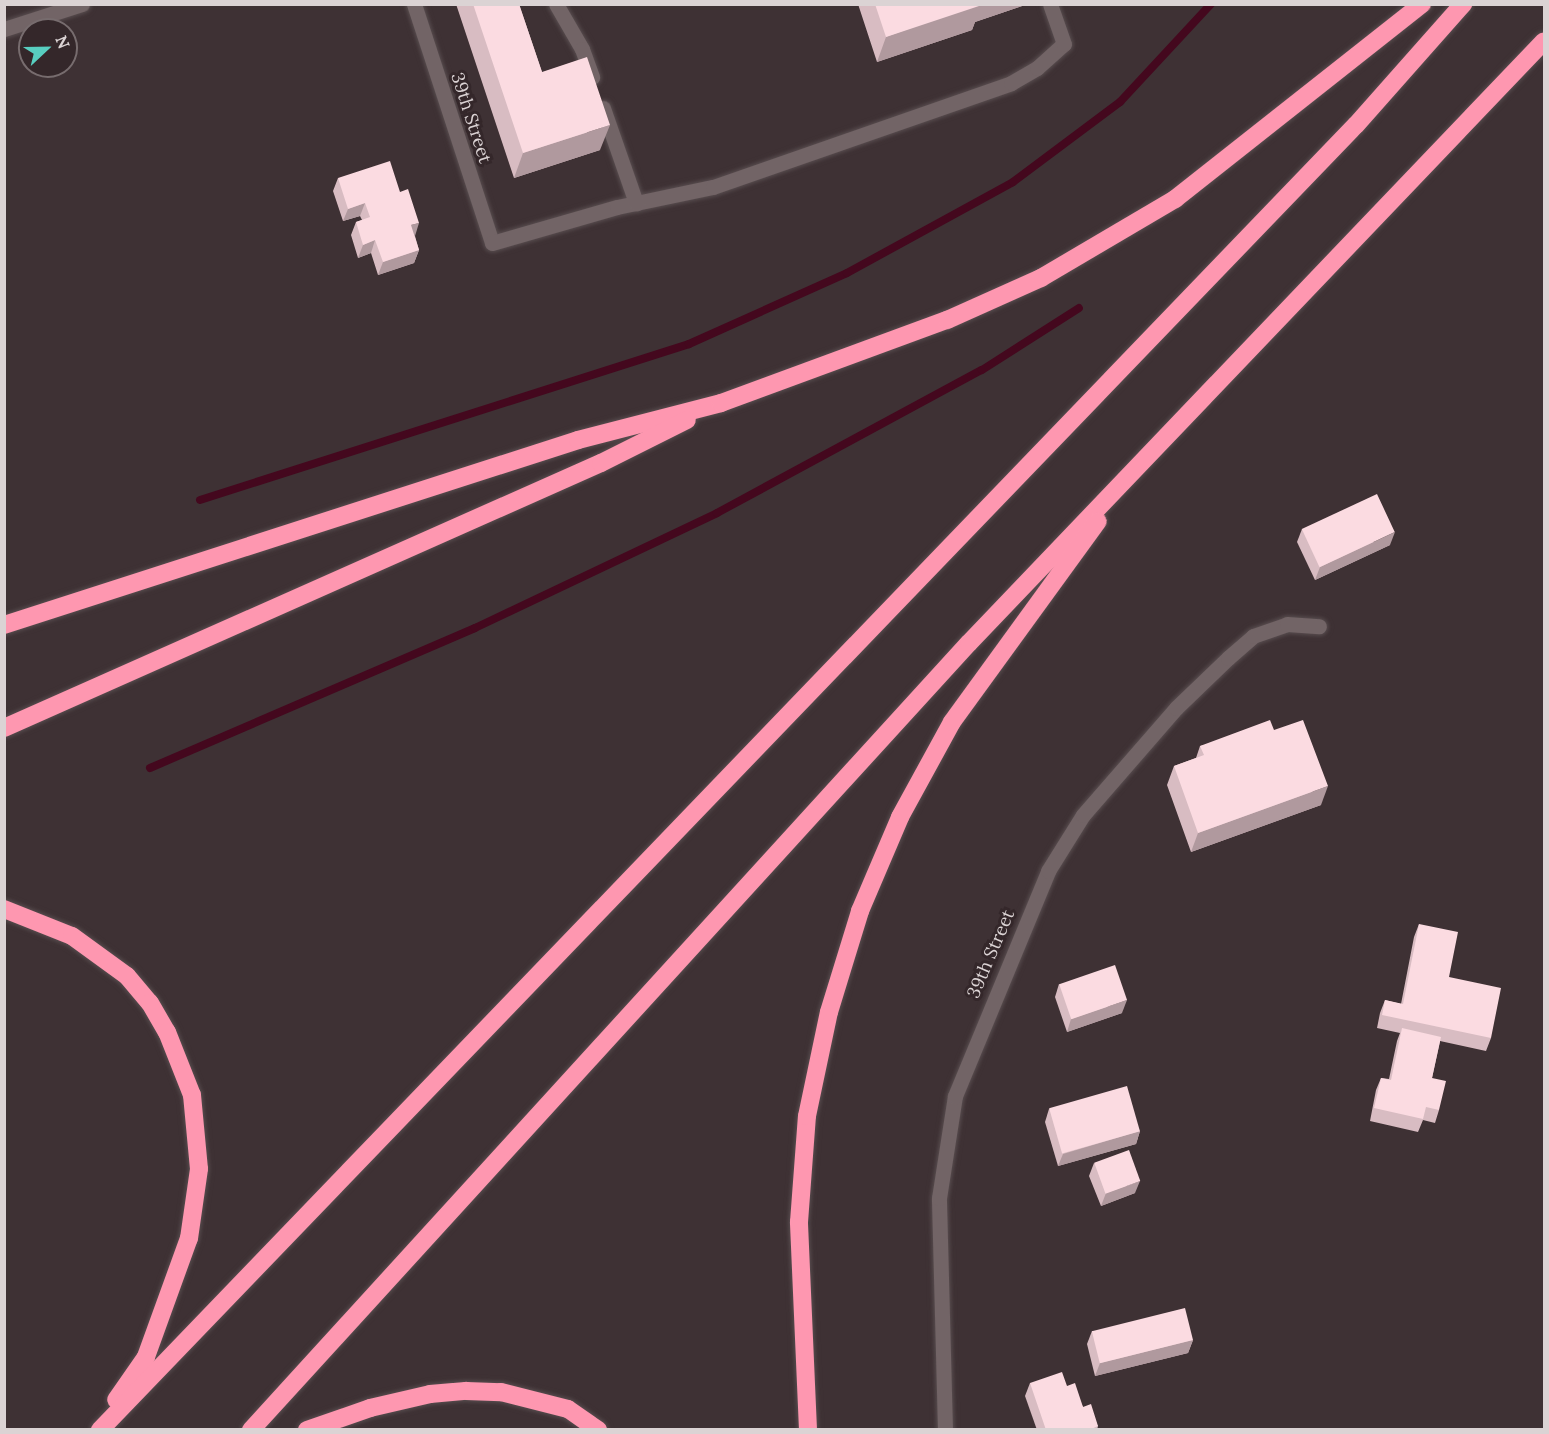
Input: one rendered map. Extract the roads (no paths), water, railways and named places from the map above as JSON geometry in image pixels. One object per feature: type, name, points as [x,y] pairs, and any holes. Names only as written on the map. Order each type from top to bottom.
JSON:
[{"type":"highway","points":[[4,728],[601,463],[721,404],[946,320],[1041,278],[1175,199],[1422,4]]},
{"type":"highway","points":[[98,1430],[1356,125],[1463,4]]},
{"type":"highway","points":[[251,1430],[961,651],[1545,41]]},
{"type":"highway","points":[[4,625],[566,443],[721,404]]},
{"type":"highway","points":[[808,1430],[799,1222],[807,1116],[829,1012],[860,911],[900,817],[952,723],[1136,469]]},
{"type":"highway","points":[[4,909],[43,921],[72,936],[126,976],[150,1003],[167,1032],[192,1095],[199,1169],[197,1205],[181,1267],[146,1357],[98,1430]]},
{"type":"highway","points":[[307,1430],[370,1408],[430,1394],[466,1391],[501,1392],[568,1409],[598,1430]]},
{"type":"street","points":[[4,29],[82,4]]},
{"type":"street","name":"39th Street","points":[[414,4],[492,243],[636,203]]},
{"type":"street","points":[[556,4],[582,49],[636,203],[713,187],[1011,83],[1037,68],[1064,44],[1050,4]]},
{"type":"street","name":"39th Street","points":[[945,1430],[939,1198],[955,1096],[1048,871],[1083,814],[1176,708],[1228,658],[1253,636],[1287,624],[1319,626]]},
{"type":"waterway","points":[[200,500],[689,344],[847,273],[1013,182],[1120,102],[1211,4]]},
{"type":"waterway","points":[[150,768],[475,628],[717,513],[982,370],[1079,308]]}]
